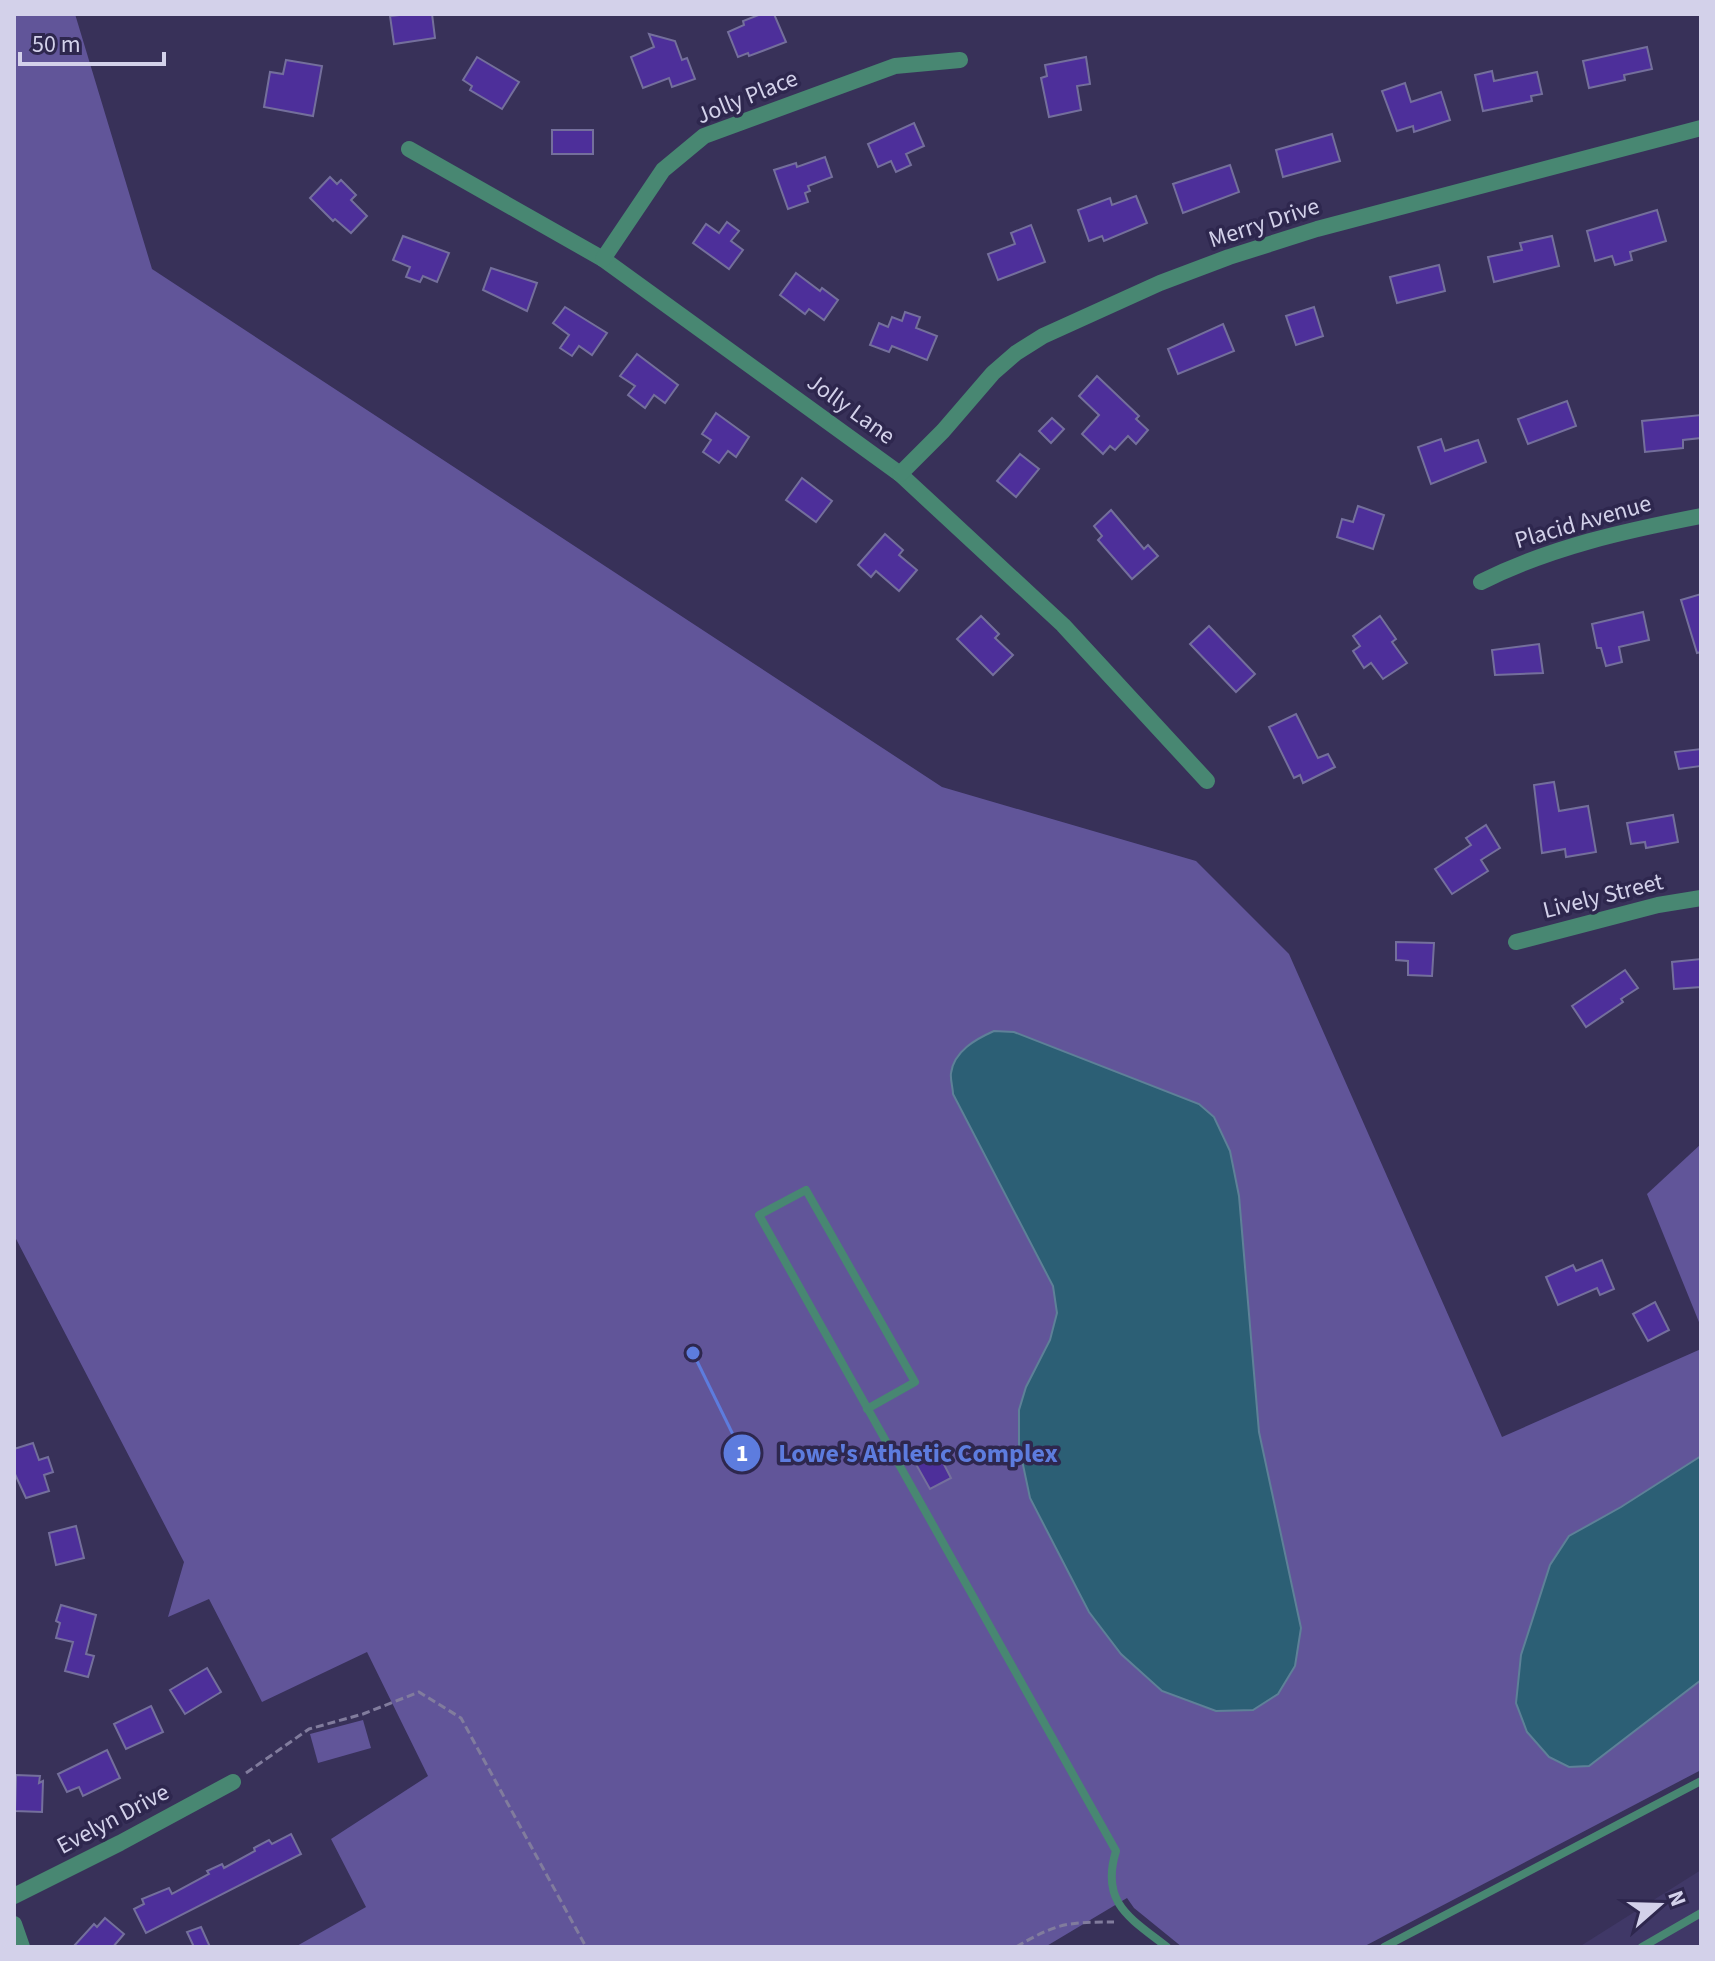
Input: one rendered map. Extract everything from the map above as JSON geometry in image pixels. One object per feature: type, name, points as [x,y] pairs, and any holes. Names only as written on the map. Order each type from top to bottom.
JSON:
[{"type":"street","name":"Jolly Place","points":[[603,259],[663,170],[704,136],[895,66],[960,60]]},
{"type":"street","name":"Merry Drive","points":[[900,474],[943,431],[993,373],[1016,353],[1043,336],[1160,283],[1317,229],[1701,128]]},
{"type":"street","name":"Jolly Lane","points":[[409,149],[603,259],[900,474],[1063,625],[1207,781]]},
{"type":"street","name":"Placid Avenue","points":[[1481,582],[1567,546],[1701,516]]},
{"type":"street","name":"Lively Street","points":[[1516,942],[1658,905],[1701,898]]},
{"type":"street","name":"Evelyn Drive","points":[[14,1896],[233,1782]]},
{"type":"street","points":[[14,1924],[22,1947]]},
{"type":"lane","points":[[867,1409],[915,1382],[806,1190],[759,1215],[867,1409],[1116,1851],[1110,1873],[1111,1889],[1120,1907],[1167,1947]]},
{"type":"lane","points":[[1384,1947],[1701,1781]]},
{"type":"lane","points":[[1642,1947],[1701,1913]]},
{"type":"path","points":[[233,1782],[309,1729],[363,1714],[419,1692],[461,1718],[586,1947]]},
{"type":"path","points":[[1016,1947],[1045,1930],[1070,1922],[1136,1922]]},
{"type":"shaded area","points":[[14,14],[75,14],[152,269],[942,787],[1196,861],[1289,954],[1502,1437],[1701,1349],[1701,1770],[1363,1947],[1182,1947],[1134,1908],[1127,1898],[1045,1947],[295,1947],[366,1907],[331,1839],[428,1776],[367,1652],[262,1702],[209,1599],[168,1617],[184,1562],[14,1235]]},
{"type":"shaded area","points":[[1701,1144],[1701,1327],[1647,1194]]},
{"type":"shaded area","points":[[363,1720],[371,1748],[318,1763],[310,1734]]},
{"type":"shaded area","points":[[1701,1870],[1701,1947],[1579,1947]]},
{"type":"water","points":[[994,1031],[1014,1032],[1199,1104],[1214,1117],[1230,1151],[1239,1196],[1259,1432],[1301,1628],[1295,1666],[1278,1694],[1253,1710],[1216,1711],[1162,1691],[1121,1654],[1089,1612],[1030,1498],[1019,1446],[1019,1410],[1026,1387],[1050,1340],[1057,1313],[1053,1286],[953,1094],[951,1078],[953,1065],[961,1052]]},
{"type":"water","points":[[1701,1456],[1701,1680],[1589,1766],[1569,1767],[1549,1757],[1527,1732],[1516,1703],[1521,1655],[1550,1565],[1569,1536]]},
{"type":"building","points":[[432,14],[435,38],[394,44],[390,16]]},
{"type":"building","points":[[761,14],[774,14],[786,42],[738,57],[728,32],[744,25],[743,21]]},
{"type":"building","points":[[649,34],[675,41],[682,60],[687,58],[695,79],[672,87],[669,78],[643,88],[631,57],[654,47]]},
{"type":"building","points":[[1647,47],[1652,69],[1624,75],[1625,80],[1589,88],[1583,61]]},
{"type":"building","points":[[477,57],[519,82],[502,109],[470,90],[472,86],[463,80]]},
{"type":"building","points":[[1086,57],[1090,84],[1077,86],[1081,110],[1049,117],[1041,78],[1047,76],[1045,65]]},
{"type":"building","points":[[286,60],[322,66],[313,116],[264,107],[270,72],[283,74]]},
{"type":"building","points":[[1492,71],[1494,81],[1537,72],[1542,94],[1531,96],[1532,101],[1483,111],[1475,75]]},
{"type":"building","points":[[1405,83],[1411,102],[1441,92],[1450,120],[1414,132],[1413,126],[1397,131],[1382,91]]},
{"type":"building","points":[[914,123],[924,146],[906,154],[911,165],[896,172],[891,161],[878,167],[868,144]]},
{"type":"building","points":[[552,130],[593,130],[593,154],[552,154]]},
{"type":"building","points":[[1332,134],[1340,161],[1283,177],[1276,150]]},
{"type":"building","points":[[825,157],[832,177],[808,186],[810,191],[805,193],[808,202],[788,209],[774,170],[796,163],[797,167]]},
{"type":"building","points":[[1230,165],[1239,192],[1183,213],[1173,184]]},
{"type":"building","points":[[330,177],[337,184],[341,180],[356,195],[351,200],[367,216],[351,233],[335,219],[333,221],[310,198]]},
{"type":"building","points":[[1136,196],[1147,223],[1104,241],[1102,236],[1089,241],[1078,210],[1110,198],[1112,205]]},
{"type":"building","points":[[1657,210],[1666,241],[1630,252],[1632,260],[1615,265],[1612,256],[1595,261],[1587,231]]},
{"type":"building","points":[[727,222],[739,231],[731,241],[743,250],[729,269],[693,243],[706,224],[719,233]]},
{"type":"building","points":[[1031,225],[1045,262],[998,280],[988,254],[1015,244],[1011,233]]},
{"type":"building","points":[[403,236],[449,253],[437,282],[423,276],[420,282],[406,277],[410,267],[393,260]]},
{"type":"building","points":[[1552,236],[1559,266],[1494,282],[1488,257],[1522,250],[1520,243]]},
{"type":"building","points":[[1439,265],[1445,291],[1397,303],[1390,277]]},
{"type":"building","points":[[491,268],[537,283],[527,311],[483,290]]},
{"type":"building","points":[[796,273],[838,300],[824,320],[809,309],[805,314],[780,295]]},
{"type":"building","points":[[565,307],[607,333],[592,355],[579,346],[572,356],[560,348],[569,335],[553,323]]},
{"type":"building","points":[[1314,307],[1323,336],[1296,345],[1286,316]]},
{"type":"building","points":[[905,312],[920,317],[916,328],[937,336],[927,360],[892,346],[889,352],[870,345],[879,323],[888,327],[892,317],[902,321]]},
{"type":"building","points":[[1223,324],[1234,351],[1178,374],[1168,349]]},
{"type":"building","points":[[637,354],[678,385],[665,403],[654,395],[645,408],[628,395],[635,386],[620,376]]},
{"type":"building","points":[[1097,376],[1139,416],[1136,419],[1148,430],[1136,444],[1128,436],[1115,450],[1110,446],[1103,454],[1082,434],[1099,415],[1079,396]]},
{"type":"building","points":[[1567,401],[1576,426],[1528,444],[1518,419]]},
{"type":"building","points":[[716,413],[749,437],[736,457],[728,451],[719,463],[703,452],[711,440],[702,434]]},
{"type":"building","points":[[1701,415],[1701,438],[1683,440],[1683,448],[1645,452],[1642,421]]},
{"type":"building","points":[[1052,418],[1064,429],[1051,443],[1039,431]]},
{"type":"building","points":[[1441,439],[1445,451],[1478,440],[1486,462],[1431,484],[1418,447]]},
{"type":"building","points":[[1020,454],[1039,469],[1016,497],[997,481]]},
{"type":"building","points":[[802,478],[832,501],[816,522],[786,500]]},
{"type":"building","points":[[1358,506],[1384,515],[1373,549],[1337,537],[1342,519],[1353,522]]},
{"type":"building","points":[[1111,510],[1144,549],[1148,545],[1158,556],[1132,579],[1098,540],[1102,536],[1094,526]]},
{"type":"building","points":[[885,534],[903,550],[899,555],[917,570],[899,591],[876,571],[871,577],[858,565]]},
{"type":"building","points":[[1701,594],[1701,652],[1697,653],[1681,600]]},
{"type":"building","points":[[1643,612],[1649,640],[1619,647],[1622,662],[1606,666],[1601,648],[1597,648],[1592,624]]},
{"type":"building","points":[[981,616],[999,634],[995,638],[1013,655],[993,675],[957,639]]},
{"type":"building","points":[[1380,616],[1396,639],[1392,642],[1407,663],[1383,679],[1371,663],[1364,668],[1353,651],[1360,646],[1353,636]]},
{"type":"building","points":[[1209,626],[1255,674],[1236,692],[1190,644]]},
{"type":"building","points":[[1539,644],[1543,673],[1495,675],[1492,650]]},
{"type":"building","points":[[1296,714],[1318,758],[1328,754],[1335,767],[1303,783],[1300,775],[1294,778],[1269,727]]},
{"type":"building","points":[[1701,749],[1701,766],[1679,769],[1675,752]]},
{"type":"building","points":[[1554,782],[1559,811],[1588,806],[1596,852],[1566,857],[1565,849],[1542,853],[1534,785]]},
{"type":"building","points":[[1673,815],[1678,842],[1646,848],[1645,842],[1631,844],[1627,823]]},
{"type":"building","points":[[1486,825],[1500,848],[1481,860],[1488,871],[1452,894],[1435,869],[1471,845],[1466,838]]},
{"type":"building","points":[[1396,942],[1434,943],[1432,976],[1408,975],[1408,961],[1396,960]]},
{"type":"building","points":[[1701,959],[1701,987],[1674,989],[1672,962]]},
{"type":"building","points":[[1625,970],[1638,988],[1586,1027],[1572,1006]]},
{"type":"building","points":[[1602,1260],[1614,1289],[1600,1295],[1597,1288],[1558,1305],[1546,1277],[1573,1265],[1576,1271]]},
{"type":"building","points":[[1655,1302],[1669,1330],[1648,1341],[1633,1314]]},
{"type":"building","points":[[33,1443],[39,1460],[48,1457],[53,1472],[44,1475],[49,1491],[26,1498],[14,1472],[14,1449]]},
{"type":"building","points":[[935,1447],[951,1478],[930,1489],[913,1459]]},
{"type":"building","points":[[76,1526],[84,1558],[56,1565],[49,1533]]},
{"type":"building","points":[[61,1605],[96,1615],[86,1654],[94,1656],[88,1677],[65,1671],[73,1642],[56,1638],[60,1623],[56,1621]]},
{"type":"building","points":[[207,1668],[221,1692],[185,1714],[170,1690]]},
{"type":"building","points":[[151,1706],[163,1732],[126,1749],[114,1724]]},
{"type":"building","points":[[107,1750],[120,1778],[83,1796],[79,1787],[67,1792],[58,1774]]},
{"type":"building","points":[[16,1775],[40,1776],[39,1783],[43,1781],[42,1812],[15,1811]]},
{"type":"building","points":[[291,1834],[301,1854],[146,1933],[134,1909],[144,1904],[142,1899],[169,1888],[172,1894],[209,1874],[207,1871],[222,1864],[224,1868],[269,1840],[272,1844]]},
{"type":"building","points":[[105,1918],[124,1934],[113,1947],[73,1947],[94,1924],[97,1927]]},
{"type":"building","points":[[201,1927],[210,1947],[194,1947],[187,1932]]},
{"type":"place","name":"Lowe's Athletic Complex","points":[[693,1353]]}]
